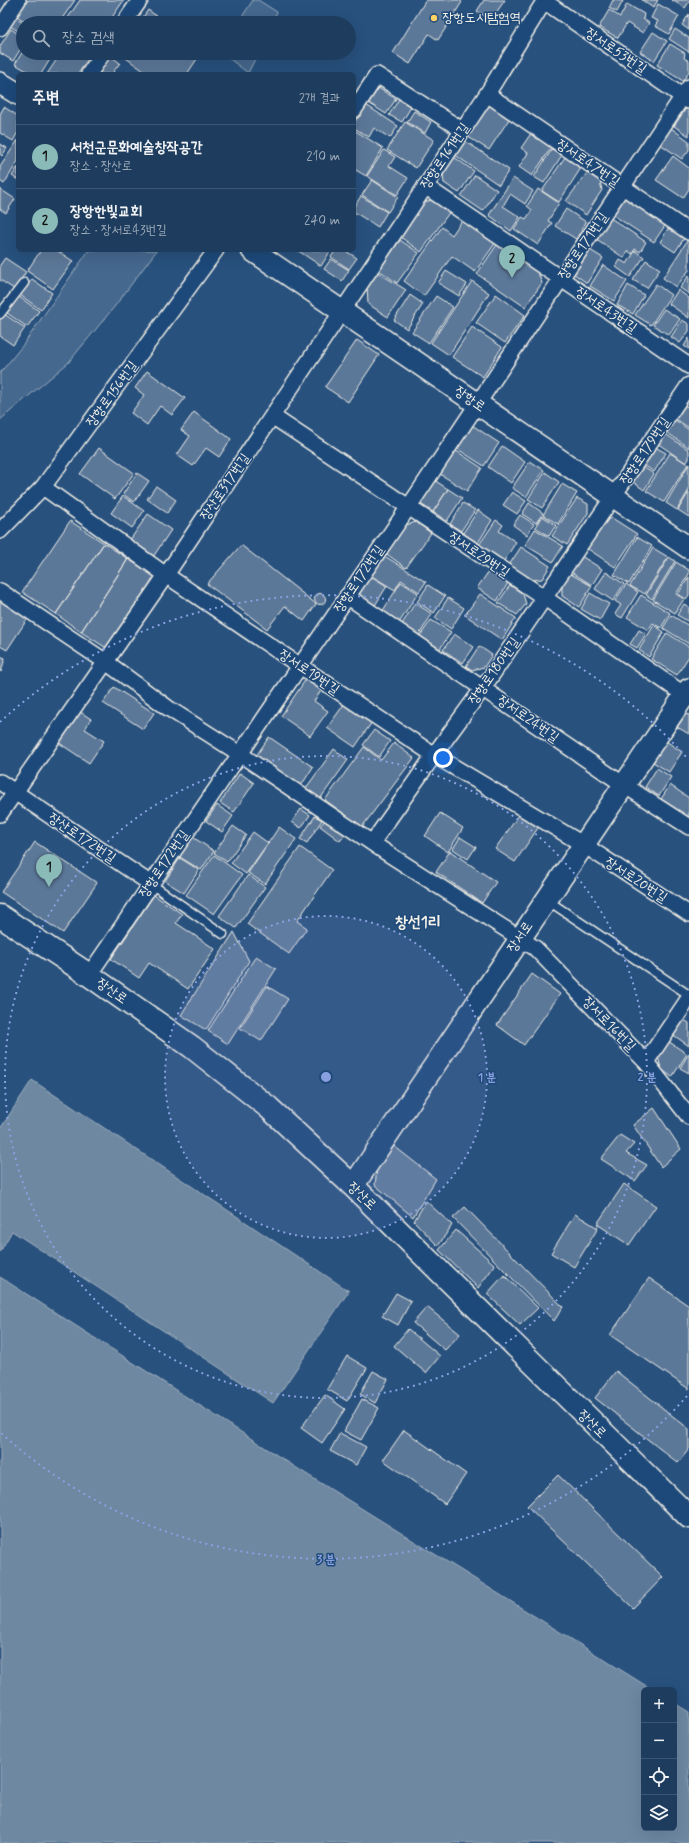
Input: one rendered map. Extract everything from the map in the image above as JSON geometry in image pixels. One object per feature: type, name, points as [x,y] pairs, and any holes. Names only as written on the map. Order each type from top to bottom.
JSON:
[{"type":"main road","points":[[0,82],[16,93]]},
{"type":"main road","name":"장항로","points":[[257,252],[476,404],[689,548]]},
{"type":"main road","name":"장서로","points":[[353,1186],[546,899],[688,694]]},
{"type":"main road","name":"장산로","points":[[0,916],[89,975],[192,1047],[268,1107],[353,1186],[689,1518]]},
{"type":"street","points":[[0,28],[18,0]]},
{"type":"street","points":[[129,16],[140,0]]},
{"type":"street","name":"장항로161번길","points":[[342,310],[487,94],[544,1]]},
{"type":"street","name":"장서로53번길","points":[[544,1],[687,95]]},
{"type":"street","points":[[90,72],[98,60]]},
{"type":"street","points":[[356,107],[377,75],[462,130]]},
{"type":"street","name":"장서로47번길","points":[[487,94],[689,232]]},
{"type":"street","name":"장항로171번길","points":[[476,404],[561,280],[622,187],[687,95]]},
{"type":"street","name":"장서로43번길","points":[[425,186],[689,366]]},
{"type":"street","name":"장항로156번길","points":[[0,531],[43,487],[215,252]]},
{"type":"street","name":"장산로317번길","points":[[0,814],[166,575],[342,310]]},
{"type":"street","name":"장항로179번길","points":[[614,497],[689,385]]},
{"type":"street","name":"장항로172번길","points":[[89,975],[408,508],[476,404]]},
{"type":"street","name":"장서로29번길","points":[[272,416],[688,694]]},
{"type":"street","name":"장서로19번길","points":[[43,487],[166,575],[434,755],[584,845]]},
{"type":"street","name":"장항로180번길","points":[[372,843],[483,688],[614,497]]},
{"type":"street","points":[[0,591],[106,662],[168,708],[240,754]]},
{"type":"street","name":"장서로24번길","points":[[347,596],[624,785],[689,827]]},
{"type":"street","name":"장서로16번길","points":[[240,754],[372,843],[535,948],[646,1062],[689,1117]]},
{"type":"street","points":[[0,782],[14,792]]},
{"type":"street","name":"장산로172번길","points":[[14,792],[151,884]]},
{"type":"street","name":"장서로20번길","points":[[584,845],[689,914]]},
{"type":"street","points":[[646,1062],[689,996]]},
{"type":"lane","points":[[0,314],[24,282]]},
{"type":"lane","points":[[151,884],[223,934]]},
{"type":"lane","points":[[546,899],[689,996]]},
{"type":"shaded area","points":[[253,0],[258,0],[277,12],[275,16],[243,16]]},
{"type":"shaded area","points":[[231,60],[254,60],[248,72]]},
{"type":"shaded area","points":[[88,252],[156,252],[115,306],[68,363],[0,420],[0,373],[23,345]]},
{"type":"shaded area","points":[[32,1080],[349,1291],[273,1403],[12,1231],[0,1252],[0,1129]]},
{"type":"shaded area","points":[[0,1277],[303,1472],[648,1687],[641,1687],[641,1831],[677,1831],[677,1705],[689,1712],[689,1843],[0,1843]]},
{"type":"building","points":[[28,0],[75,0],[64,16],[17,16]]},
{"type":"building","points":[[80,0],[124,0],[113,16],[69,16]]},
{"type":"building","name":"장항도시탐험역","points":[[426,0],[459,0],[462,2],[438,40],[429,34],[410,64],[393,53]]},
{"type":"building","points":[[484,0],[505,0],[491,20],[477,11]]},
{"type":"building","points":[[613,0],[623,1],[617,12],[609,8]]},
{"type":"building","points":[[642,0],[658,0],[653,8]]},
{"type":"building","points":[[672,0],[689,0],[689,2],[685,8]]},
{"type":"building","points":[[627,4],[644,14],[643,19],[649,23],[643,33],[627,23],[618,38],[599,27],[609,10],[620,17]]},
{"type":"building","points":[[658,4],[679,16],[669,34],[655,26],[658,21],[651,18]]},
{"type":"building","points":[[148,10],[157,16],[144,16]]},
{"type":"building","points":[[689,14],[689,30],[682,25]]},
{"type":"building","points":[[16,18],[16,30],[10,26]]},
{"type":"building","points":[[11,29],[16,32],[16,56],[13,61],[0,53],[0,46]]},
{"type":"building","points":[[675,29],[689,38],[689,52],[669,39]]},
{"type":"building","points":[[653,32],[667,41],[654,61],[640,52]]},
{"type":"building","points":[[670,44],[685,53],[684,58],[689,61],[689,72],[683,81],[657,65]]},
{"type":"building","points":[[17,60],[50,60],[42,72],[29,72],[15,64]]},
{"type":"building","points":[[56,60],[87,60],[79,72],[48,72]]},
{"type":"building","points":[[104,60],[116,60],[120,63],[113,72],[95,72]]},
{"type":"building","points":[[129,60],[196,60],[188,72],[145,72]]},
{"type":"building","points":[[377,87],[396,99],[386,114],[367,102]]},
{"type":"building","points":[[399,99],[411,107],[402,122],[389,115]]},
{"type":"building","points":[[493,104],[511,116],[489,150],[465,135],[483,107]]},
{"type":"building","points":[[366,105],[398,126],[390,138],[374,128],[369,137],[356,129],[356,120]]},
{"type":"building","points":[[4,107],[16,115],[16,136],[13,141],[0,133],[0,114]]},
{"type":"building","points":[[687,107],[689,108],[689,136],[674,126]]},
{"type":"building","points":[[414,111],[431,122],[425,133],[407,122]]},
{"type":"building","points":[[405,122],[434,140],[416,168],[387,150]]},
{"type":"building","points":[[671,128],[689,141],[689,150],[682,159],[660,144]]},
{"type":"building","points":[[356,131],[383,148],[366,176],[356,170]]},
{"type":"building","points":[[532,132],[553,145],[532,176],[519,167],[528,153],[521,148]]},
{"type":"building","points":[[462,139],[509,170],[499,185],[452,153]]},
{"type":"building","points":[[16,143],[16,164],[4,184],[0,181],[0,167]]},
{"type":"building","points":[[0,144],[7,148],[2,156],[0,154]]},
{"type":"building","points":[[552,149],[562,155],[544,183],[534,177]]},
{"type":"building","points":[[384,150],[395,157],[389,166],[408,178],[397,195],[367,176]]},
{"type":"building","points":[[451,155],[474,171],[459,193],[444,183],[442,169]]},
{"type":"building","points":[[673,156],[689,168],[689,189],[683,198],[656,180]]},
{"type":"building","points":[[565,157],[581,168],[559,202],[542,191]]},
{"type":"building","points":[[16,170],[16,179],[12,176]]},
{"type":"building","points":[[587,173],[600,181],[602,190],[586,215],[566,201]]},
{"type":"building","points":[[475,175],[497,190],[483,211],[461,196]]},
{"type":"building","points":[[513,178],[533,191],[525,204],[510,194],[503,206],[520,217],[511,231],[489,215]]},
{"type":"building","points":[[372,180],[398,197],[388,212],[362,195]]},
{"type":"building","points":[[0,189],[15,199],[6,213],[0,209]]},
{"type":"building","points":[[538,189],[559,203],[548,221],[552,223],[538,245],[514,229],[522,217],[526,219],[532,210],[527,206]]},
{"type":"building","points":[[361,196],[387,212],[378,227],[356,213],[356,204]]},
{"type":"building","points":[[624,198],[666,224],[654,242],[613,215]]},
{"type":"building","points":[[436,199],[451,210],[421,252],[399,236],[424,202]]},
{"type":"building","points":[[566,209],[586,222],[576,239],[555,226]]},
{"type":"building","points":[[609,217],[646,242],[640,252],[635,249],[632,254],[628,251],[624,258],[595,238]]},
{"type":"building","points":[[463,219],[496,242],[475,272],[452,256],[424,296],[404,281],[442,227],[452,235]]},
{"type":"building","points":[[669,227],[685,237],[675,252],[660,242]]},
{"type":"building","points":[[400,240],[419,253],[397,283],[379,270]]},
{"type":"building","points":[[687,241],[689,242],[689,270],[676,287],[663,278]]},
{"type":"building","points":[[498,243],[537,270],[542,283],[525,307],[477,274]]},
{"type":"building","points":[[590,250],[603,258],[587,283],[574,274]]},
{"type":"building","points":[[635,251],[644,257],[630,277],[616,267],[620,260],[627,264]]},
{"type":"building","points":[[40,252],[59,252],[73,261],[53,289],[27,271]]},
{"type":"building","points":[[300,252],[330,252],[321,266]]},
{"type":"building","points":[[335,252],[347,252],[357,258],[349,269],[331,257]]},
{"type":"building","points":[[5,258],[26,272],[14,289],[0,280],[0,265]]},
{"type":"building","points":[[331,259],[349,270],[342,281],[324,269]]},
{"type":"building","points":[[646,260],[660,269],[647,288],[633,280]]},
{"type":"building","points":[[603,265],[627,281],[614,301],[590,286]]},
{"type":"building","points":[[376,271],[406,290],[388,317],[368,304],[367,285]]},
{"type":"building","points":[[446,271],[467,284],[459,296],[438,283]]},
{"type":"building","points":[[689,275],[689,294],[680,288]]},
{"type":"building","points":[[32,279],[52,293],[41,310],[20,295]]},
{"type":"building","points":[[472,281],[489,293],[449,355],[431,343]]},
{"type":"building","points":[[656,284],[671,295],[651,325],[635,315]]},
{"type":"building","points":[[628,285],[644,295],[633,314],[617,305]]},
{"type":"building","points":[[678,290],[689,298],[689,318],[669,304]]},
{"type":"building","points":[[496,294],[525,315],[505,343],[476,323]]},
{"type":"building","points":[[410,295],[423,304],[407,329],[394,320]]},
{"type":"building","points":[[18,296],[39,311],[27,327],[7,313]]},
{"type":"building","points":[[436,296],[453,307],[429,343],[412,332]]},
{"type":"building","points":[[664,309],[680,319],[669,335],[653,325]]},
{"type":"building","points":[[4,314],[25,328],[13,345],[0,336],[0,320]]},
{"type":"building","points":[[682,320],[689,324],[689,331],[680,343],[671,337]]},
{"type":"building","points":[[472,327],[502,347],[483,377],[452,357]]},
{"type":"building","points":[[689,338],[689,349],[684,346]]},
{"type":"building","points":[[357,340],[379,355],[348,402],[325,387]]},
{"type":"building","points":[[147,371],[185,398],[172,415],[160,406],[147,425],[131,413],[144,395],[135,388]]},
{"type":"building","points":[[683,404],[689,408],[689,428],[673,417]]},
{"type":"building","points":[[194,412],[231,439],[219,457],[206,448],[193,466],[177,455],[190,436],[181,430]]},
{"type":"building","points":[[674,419],[689,430],[689,448],[665,431]]},
{"type":"building","points":[[472,425],[499,443],[484,466],[456,448]]},
{"type":"building","points":[[664,433],[689,450],[689,459],[686,463],[657,443]]},
{"type":"building","points":[[502,446],[525,462],[511,483],[488,467]]},
{"type":"building","points":[[655,447],[666,453],[654,472],[644,465]]},
{"type":"building","points":[[99,448],[134,473],[115,499],[80,474]]},
{"type":"building","points":[[455,450],[482,468],[467,491],[440,474]]},
{"type":"building","points":[[670,453],[688,464],[664,502],[646,491]]},
{"type":"building","points":[[530,461],[544,470],[526,497],[512,488]]},
{"type":"building","points":[[689,464],[689,490],[677,510],[666,503]]},
{"type":"building","points":[[643,467],[654,474],[644,490],[633,482]]},
{"type":"building","points":[[545,472],[559,482],[542,508],[528,499]]},
{"type":"building","points":[[137,473],[149,481],[134,502],[123,494]]},
{"type":"building","points":[[434,480],[448,489],[433,512],[419,503]]},
{"type":"building","points":[[562,484],[577,493],[558,524],[543,515]]},
{"type":"building","points":[[156,486],[176,500],[167,513],[147,499]]},
{"type":"building","points":[[448,489],[462,498],[447,521],[433,512]]},
{"type":"building","points":[[512,492],[526,501],[517,514],[503,505]]},
{"type":"building","points":[[689,492],[689,517],[678,510]]},
{"type":"building","points":[[123,496],[144,511],[132,528],[111,513]]},
{"type":"building","points":[[577,498],[588,504],[588,513],[567,545],[552,536]]},
{"type":"building","points":[[463,503],[475,510],[461,531],[450,524]]},
{"type":"building","points":[[529,503],[543,513],[536,523],[522,514]]},
{"type":"building","points":[[478,510],[492,520],[478,543],[463,533]]},
{"type":"building","points":[[148,514],[171,530],[153,557],[130,540]]},
{"type":"building","points":[[520,515],[534,524],[527,535],[513,525]]},
{"type":"building","points":[[542,516],[556,525],[549,536],[535,527]]},
{"type":"building","points":[[612,518],[637,534],[615,567],[585,547],[603,520]]},
{"type":"building","points":[[496,520],[503,525],[499,531],[516,542],[504,561],[479,545]]},
{"type":"building","points":[[70,521],[104,543],[56,614],[22,592]]},
{"type":"building","points":[[416,522],[431,533],[406,568],[384,552],[403,526]]},
{"type":"building","points":[[535,529],[563,546],[553,562],[525,545]]},
{"type":"building","points":[[637,537],[652,546],[629,584],[614,575]]},
{"type":"building","points":[[104,543],[128,559],[81,632],[56,614]]},
{"type":"building","points":[[241,545],[316,604],[304,621],[285,606],[267,629],[207,584]]},
{"type":"building","points":[[521,547],[550,566],[542,579],[533,580],[509,565]]},
{"type":"building","points":[[653,548],[668,557],[645,594],[630,586]]},
{"type":"building","points":[[383,555],[426,582],[419,592],[401,580],[395,590],[370,575]]},
{"type":"building","points":[[581,556],[602,569],[592,585],[571,572]]},
{"type":"building","points":[[669,557],[675,561],[652,599],[646,595]]},
{"type":"building","points":[[128,559],[156,577],[108,649],[81,632]]},
{"type":"building","points":[[676,562],[689,570],[689,574],[676,594],[684,599],[675,613],[653,600]]},
{"type":"building","points":[[489,571],[508,583],[497,601],[477,588]]},
{"type":"building","points":[[606,572],[624,584],[613,601],[595,589]]},
{"type":"building","points":[[569,573],[592,586],[579,607],[562,596],[562,585]]},
{"type":"building","points":[[369,575],[387,586],[374,607],[356,596]]},
{"type":"building","points":[[689,577],[689,595],[686,599],[678,594]]},
{"type":"building","points":[[401,582],[418,593],[399,623],[382,612]]},
{"type":"building","points":[[626,584],[638,592],[622,618],[615,614],[621,605],[615,601]]},
{"type":"building","points":[[428,585],[445,596],[434,613],[417,602]]},
{"type":"building","points":[[510,585],[523,594],[526,604],[517,615],[498,603]]},
{"type":"building","points":[[590,593],[609,604],[600,620],[581,609]]},
{"type":"building","points":[[318,594],[322,594],[324,595],[324,603],[318,604],[315,601],[315,597]]},
{"type":"building","points":[[480,594],[516,618],[502,640],[465,615]]},
{"type":"building","points":[[641,595],[670,613],[661,628],[653,623],[648,630],[627,617]]},
{"type":"building","points":[[448,598],[464,608],[451,629],[435,618]]},
{"type":"building","points":[[0,600],[28,618],[7,650],[0,646]]},
{"type":"building","points":[[415,603],[432,614],[419,635],[402,624]]},
{"type":"building","points":[[684,604],[689,607],[689,622],[677,615]]},
{"type":"building","points":[[671,615],[689,626],[689,644],[663,628]]},
{"type":"building","points":[[431,620],[451,632],[440,649],[420,636]]},
{"type":"building","points":[[654,625],[664,632],[649,657],[639,650]]},
{"type":"building","points":[[639,630],[646,634],[637,648],[630,644]]},
{"type":"building","points":[[667,633],[689,647],[689,656],[677,675],[651,659]]},
{"type":"building","points":[[454,634],[474,647],[463,663],[443,650]]},
{"type":"building","points":[[479,646],[492,655],[484,667],[472,670],[466,666]]},
{"type":"building","points":[[0,656],[5,658],[1,672],[0,671]]},
{"type":"building","points":[[306,679],[322,689],[314,701],[328,711],[310,736],[281,716]]},
{"type":"building","points":[[114,687],[154,713],[143,729],[103,703]]},
{"type":"building","points":[[345,703],[372,722],[355,747],[327,728]]},
{"type":"building","points":[[79,711],[91,719],[85,729],[104,741],[89,763],[59,743]]},
{"type":"building","points":[[689,714],[689,734],[677,727],[685,715]]},
{"type":"building","points":[[374,730],[390,741],[379,757],[363,745]]},
{"type":"building","points":[[269,737],[313,767],[301,786],[256,756]]},
{"type":"building","points":[[666,741],[682,752],[669,772],[653,762]]},
{"type":"building","points":[[394,743],[414,758],[362,827],[325,800],[364,747],[381,760]]},
{"type":"building","points":[[334,749],[348,760],[320,799],[306,788]]},
{"type":"building","points":[[657,768],[671,777],[659,796],[645,787]]},
{"type":"building","points":[[240,773],[254,783],[234,812],[220,803]]},
{"type":"building","points":[[670,785],[689,798],[689,817],[661,799]]},
{"type":"building","points":[[217,805],[233,816],[222,832],[206,821]]},
{"type":"building","points":[[301,809],[310,815],[301,828],[292,822]]},
{"type":"building","points":[[521,812],[540,825],[515,862],[495,849]]},
{"type":"building","points":[[440,813],[463,828],[448,852],[425,836]]},
{"type":"building","points":[[315,816],[322,820],[307,843],[300,839]]},
{"type":"building","points":[[325,820],[345,835],[340,841],[320,826]]},
{"type":"building","points":[[233,826],[246,835],[227,862],[214,853]]},
{"type":"building","points":[[279,827],[296,839],[265,884],[248,873]]},
{"type":"building","points":[[253,832],[268,843],[246,874],[231,863]]},
{"type":"building","points":[[191,836],[214,851],[201,870],[178,856]]},
{"type":"building","points":[[460,837],[476,847],[468,859],[453,849]]},
{"type":"building","points":[[35,842],[97,883],[63,933],[1,892]]},
{"type":"building","points":[[300,847],[332,870],[297,921],[307,928],[289,954],[247,924]]},
{"type":"building","points":[[450,851],[496,882],[482,903],[436,872]]},
{"type":"building","points":[[214,855],[242,875],[214,914],[186,895]]},
{"type":"building","points":[[180,858],[199,870],[184,893],[165,881]]},
{"type":"building","points":[[248,875],[265,887],[236,928],[219,916]]},
{"type":"building","points":[[154,895],[182,914],[176,923],[215,949],[188,989],[149,963],[139,978],[111,959]]},
{"type":"building","points":[[234,932],[249,961],[206,1030],[181,1015]]},
{"type":"building","points":[[256,956],[276,969],[228,1044],[208,1031]]},
{"type":"building","points":[[532,974],[560,994],[524,1045],[497,1025]]},
{"type":"building","points":[[267,986],[288,999],[261,1041],[240,1028]]},
{"type":"building","points":[[682,1019],[689,1023],[689,1046],[672,1034]]},
{"type":"building","points":[[668,1041],[687,1054],[672,1077],[661,1069],[658,1056]]},
{"type":"building","points":[[689,1053],[689,1073],[680,1068]]},
{"type":"building","points":[[654,1108],[681,1149],[661,1167],[633,1125]]},
{"type":"building","points":[[620,1135],[634,1144],[626,1153],[647,1165],[635,1181],[601,1159]]},
{"type":"building","points":[[394,1146],[436,1179],[413,1217],[375,1185],[377,1169]]},
{"type":"building","points":[[624,1184],[656,1206],[629,1245],[597,1224]]},
{"type":"building","points":[[426,1201],[452,1225],[438,1246],[414,1221]]},
{"type":"building","points":[[465,1207],[563,1307],[554,1321],[453,1218]]},
{"type":"building","points":[[575,1214],[598,1228],[574,1267],[551,1253]]},
{"type":"building","points":[[456,1230],[495,1265],[478,1288],[439,1250]]},
{"type":"building","points":[[504,1275],[538,1308],[520,1325],[487,1294]]},
{"type":"building","points":[[649,1278],[689,1306],[689,1389],[610,1335]]},
{"type":"building","points":[[396,1293],[411,1301],[398,1325],[382,1316]]},
{"type":"building","points":[[427,1307],[460,1334],[445,1350],[413,1323]]},
{"type":"building","points":[[408,1329],[440,1356],[426,1373],[394,1346]]},
{"type":"building","points":[[347,1356],[367,1368],[347,1401],[327,1389]]},
{"type":"building","points":[[373,1371],[388,1379],[375,1403],[360,1394]]},
{"type":"building","points":[[616,1371],[689,1429],[689,1449],[678,1463],[595,1398]]},
{"type":"building","points":[[325,1395],[345,1409],[322,1443],[301,1428]]},
{"type":"building","points":[[362,1399],[379,1408],[361,1440],[344,1431]]},
{"type":"building","points":[[404,1430],[466,1474],[445,1504],[383,1460]]},
{"type":"building","points":[[340,1433],[366,1447],[356,1465],[330,1451]]},
{"type":"building","points":[[558,1475],[663,1577],[633,1608],[527,1506]]},
{"type":"place","name":"장항도시탐험역","points":[[434,18]]},
{"type":"place","name":"장항한빛교회","points":[[512,278]]},
{"type":"place","name":"서천군문화예술창작공간","points":[[49,887]]},
{"type":"district","name":"창선1리","points":[[418,922]]}]
